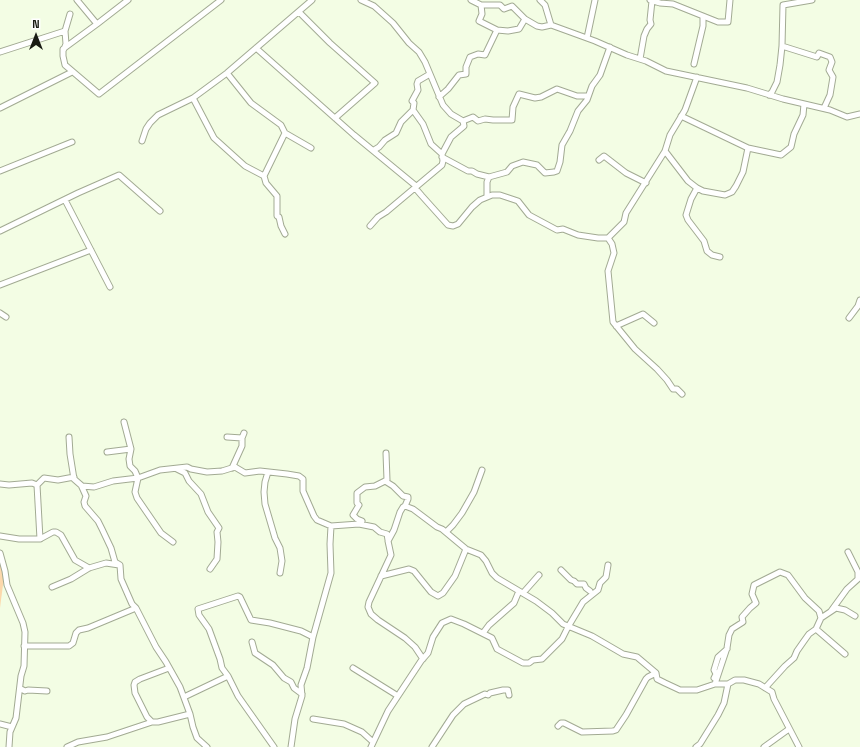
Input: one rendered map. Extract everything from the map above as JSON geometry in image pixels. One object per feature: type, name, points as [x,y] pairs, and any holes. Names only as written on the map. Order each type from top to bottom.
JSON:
[{"type":"street","points":[[77,0],[96,24]]},
{"type":"street","points":[[64,50],[128,0]]},
{"type":"street","points":[[70,14],[65,31],[66,44],[63,56],[66,65],[72,72],[99,94],[220,0]]},
{"type":"street","points":[[142,141],[146,129],[158,115],[193,98],[227,73],[312,0]]},
{"type":"street","points":[[361,0],[374,6],[397,27],[409,43],[419,52],[443,105],[451,114],[463,121]]},
{"type":"street","points":[[471,0],[481,5],[500,5],[504,8],[511,6],[525,19],[537,26],[542,27],[551,25],[666,70],[747,88],[769,95],[824,108],[850,117],[860,114]]},
{"type":"street","points":[[540,0],[545,5],[551,25]]},
{"type":"street","points":[[587,38],[595,0]]},
{"type":"street","points":[[640,59],[644,36],[651,24],[651,1],[670,3],[676,2],[676,0]]},
{"type":"street","points":[[670,3],[718,22],[728,22],[730,0]]},
{"type":"street","points":[[769,95],[777,82],[782,46],[783,5],[812,0]]},
{"type":"street","points":[[481,5],[482,14],[479,21],[497,30],[508,31],[519,29],[525,19]]},
{"type":"street","points":[[299,12],[330,43],[375,83],[335,118]]},
{"type":"street","points":[[694,64],[703,26],[703,16]]},
{"type":"street","points":[[439,97],[448,89],[459,75],[466,74],[466,67],[470,57],[478,54],[484,55],[497,30]]},
{"type":"street","points":[[0,52],[65,31]]},
{"type":"street","points":[[782,46],[817,57],[819,54],[830,57],[832,62],[829,70],[833,77],[830,95],[824,108]]},
{"type":"street","points":[[430,74],[418,81],[416,84],[418,90],[412,101],[414,110],[423,124],[431,144],[442,156],[468,171],[489,177],[507,172],[512,166],[523,162],[537,165],[545,173],[554,172],[557,171],[560,162],[562,145],[570,131],[578,111],[586,102],[600,75],[610,47]]},
{"type":"street","points":[[256,48],[335,118],[416,186],[416,189],[422,196],[443,220],[451,226],[458,224],[472,207],[487,196],[500,195],[518,201],[529,215],[557,230],[563,229],[578,235],[598,238],[608,238],[624,222],[626,213],[665,151],[670,135],[688,102],[697,77]]},
{"type":"street","points":[[0,108],[72,72]]},
{"type":"street","points":[[227,73],[250,103],[280,125],[285,133],[311,148]]},
{"type":"street","points":[[463,121],[473,117],[478,121],[486,119],[512,120],[513,107],[518,94],[535,98],[542,97],[557,89],[577,96],[588,96]]},
{"type":"street","points":[[193,98],[214,138],[245,166],[264,176]]},
{"type":"street","points":[[681,116],[748,148],[781,155],[791,147],[794,134],[803,115],[804,104]]},
{"type":"street","points":[[374,150],[396,133],[400,122],[414,110]]},
{"type":"street","points":[[370,226],[378,217],[442,165],[442,156],[451,137],[464,126],[463,121]]},
{"type":"street","points":[[285,133],[264,176],[266,183],[276,196],[277,216],[279,217],[285,234]]},
{"type":"street","points":[[0,171],[72,142]]},
{"type":"street","points":[[665,151],[688,181],[703,191],[722,196],[732,192],[736,186],[743,172],[748,148]]},
{"type":"street","points":[[599,160],[604,156],[626,173],[646,183]]},
{"type":"street","points":[[0,231],[119,175],[160,211]]},
{"type":"street","points":[[487,196],[487,182],[489,177]]},
{"type":"street","points":[[697,188],[690,199],[686,215],[688,220],[704,241],[708,251],[712,255],[720,258]]},
{"type":"street","points":[[65,200],[110,287]]},
{"type":"street","points":[[608,238],[613,248],[613,258],[608,271],[613,322],[635,349],[657,369],[673,389],[677,389],[682,394]]},
{"type":"street","points":[[0,285],[91,250]]},
{"type":"street","points":[[849,318],[858,306],[860,300]]},
{"type":"street","points":[[0,313],[6,318]]},
{"type":"street","points":[[616,326],[643,314],[654,323]]},
{"type":"street","points":[[124,422],[131,449],[129,459],[130,466],[135,471],[138,478],[135,492],[137,498],[161,533],[173,542]]},
{"type":"street","points":[[227,437],[243,435],[242,446],[232,468]]},
{"type":"street","points":[[70,437],[70,454],[74,479],[81,485],[86,496],[84,502],[85,506],[98,521],[111,548],[115,562],[120,566],[121,579],[132,604],[136,608],[180,687],[197,738],[207,747]]},
{"type":"street","points":[[107,452],[131,449]]},
{"type":"street","points":[[359,524],[362,521],[353,515],[360,505],[357,503],[357,493],[365,487],[375,486],[387,480],[386,453]]},
{"type":"street","points":[[185,473],[187,467]]},
{"type":"street","points":[[81,485],[94,487],[119,480],[138,478],[160,470],[187,467],[190,469],[207,472],[222,471],[237,467],[245,473],[260,471],[299,476],[303,479],[303,490],[314,516],[318,520],[331,526],[359,524],[374,527],[380,532],[386,533],[391,555],[369,602],[369,610],[378,620],[405,638],[415,647],[423,659]]},
{"type":"street","points":[[177,469],[185,473],[189,481],[202,494],[208,512],[219,528],[216,532],[218,542],[217,559],[210,569]]},
{"type":"street","points":[[446,532],[462,513],[474,492],[482,470]]},
{"type":"street","points":[[268,472],[264,492],[265,504],[275,538],[280,548],[282,561],[280,573]]},
{"type":"street","points":[[40,539],[37,485],[44,478],[58,480],[74,477]]},
{"type":"street","points":[[385,482],[393,486],[403,496],[408,497],[405,506],[400,512],[394,530],[388,540]]},
{"type":"street","points":[[0,484],[32,483],[37,485]]},
{"type":"street","points":[[405,506],[413,509],[446,532],[466,549],[481,555],[486,561],[492,574],[552,613],[559,621],[568,627],[592,636],[623,654],[637,657],[656,673],[657,679],[665,684],[680,690],[697,690],[712,685],[728,684],[735,680],[744,680],[759,684],[772,692],[774,700],[799,747]]},
{"type":"street","points":[[291,747],[295,719],[302,694],[302,685],[313,637],[331,573],[331,526]]},
{"type":"street","points":[[0,536],[19,539],[40,539],[52,532],[59,533],[75,560],[89,568]]},
{"type":"street","points":[[382,576],[409,569],[414,570],[431,592],[438,596],[443,593],[455,576],[466,549]]},
{"type":"street","points":[[830,612],[853,583],[858,579],[858,572],[848,552]]},
{"type":"street","points":[[0,553],[9,591],[24,623],[25,632],[24,666],[16,718],[10,732],[9,745],[14,747]]},
{"type":"street","points":[[52,587],[71,579],[89,568],[106,563],[120,566]]},
{"type":"street","points":[[313,720],[344,724],[362,732],[372,745],[388,710],[428,653],[433,637],[442,623],[447,620],[455,619],[492,638],[497,649],[523,663],[529,663],[533,660],[542,659],[562,639],[589,595],[595,592],[604,579],[608,565]]},
{"type":"street","points":[[561,570],[576,584],[584,584],[589,595]]},
{"type":"street","points":[[712,685],[727,649],[728,638],[732,630],[743,622],[742,617],[756,603],[752,594],[754,585],[780,572],[788,575],[805,598],[819,611],[821,618]]},
{"type":"street","points":[[483,633],[489,625],[514,603],[521,592],[539,575]]},
{"type":"street","points":[[853,583],[860,584]]},
{"type":"street","points":[[274,747],[238,696],[228,676],[222,668],[209,629],[199,615],[198,609],[238,596],[240,597],[251,620],[301,631],[313,637]]},
{"type":"street","points":[[24,646],[69,646],[73,643],[76,633],[79,630],[88,628],[136,608]]},
{"type":"street","points":[[765,688],[794,658],[809,634],[816,629],[821,618],[836,608],[845,610],[855,616]]},
{"type":"street","points":[[816,629],[845,654]]},
{"type":"street","points":[[252,642],[255,653],[273,665],[284,678],[291,682],[294,688],[302,694]]},
{"type":"street","points":[[152,722],[147,717],[135,693],[134,685],[135,682],[140,679],[169,668]]},
{"type":"street","points":[[353,668],[398,696]]},
{"type":"street","points":[[558,726],[564,723],[582,732],[613,731],[636,704],[639,699],[639,692],[648,677],[656,673]]},
{"type":"street","points":[[184,698],[228,676]]},
{"type":"street","points":[[696,747],[700,744],[718,715],[724,702],[728,684]]},
{"type":"street","points":[[20,689],[26,691],[47,691]]},
{"type":"street","points":[[432,747],[453,715],[464,704],[485,694],[488,695],[490,693],[503,690],[508,690],[510,695]]},
{"type":"street","points":[[67,747],[78,742],[107,737],[152,722],[158,722],[190,714]]},
{"type":"street","points":[[0,724],[12,726]]},
{"type":"street","points":[[764,747],[789,729]]},
{"type":"shaded area","points":[[0,560],[6,561],[0,608]]}]
